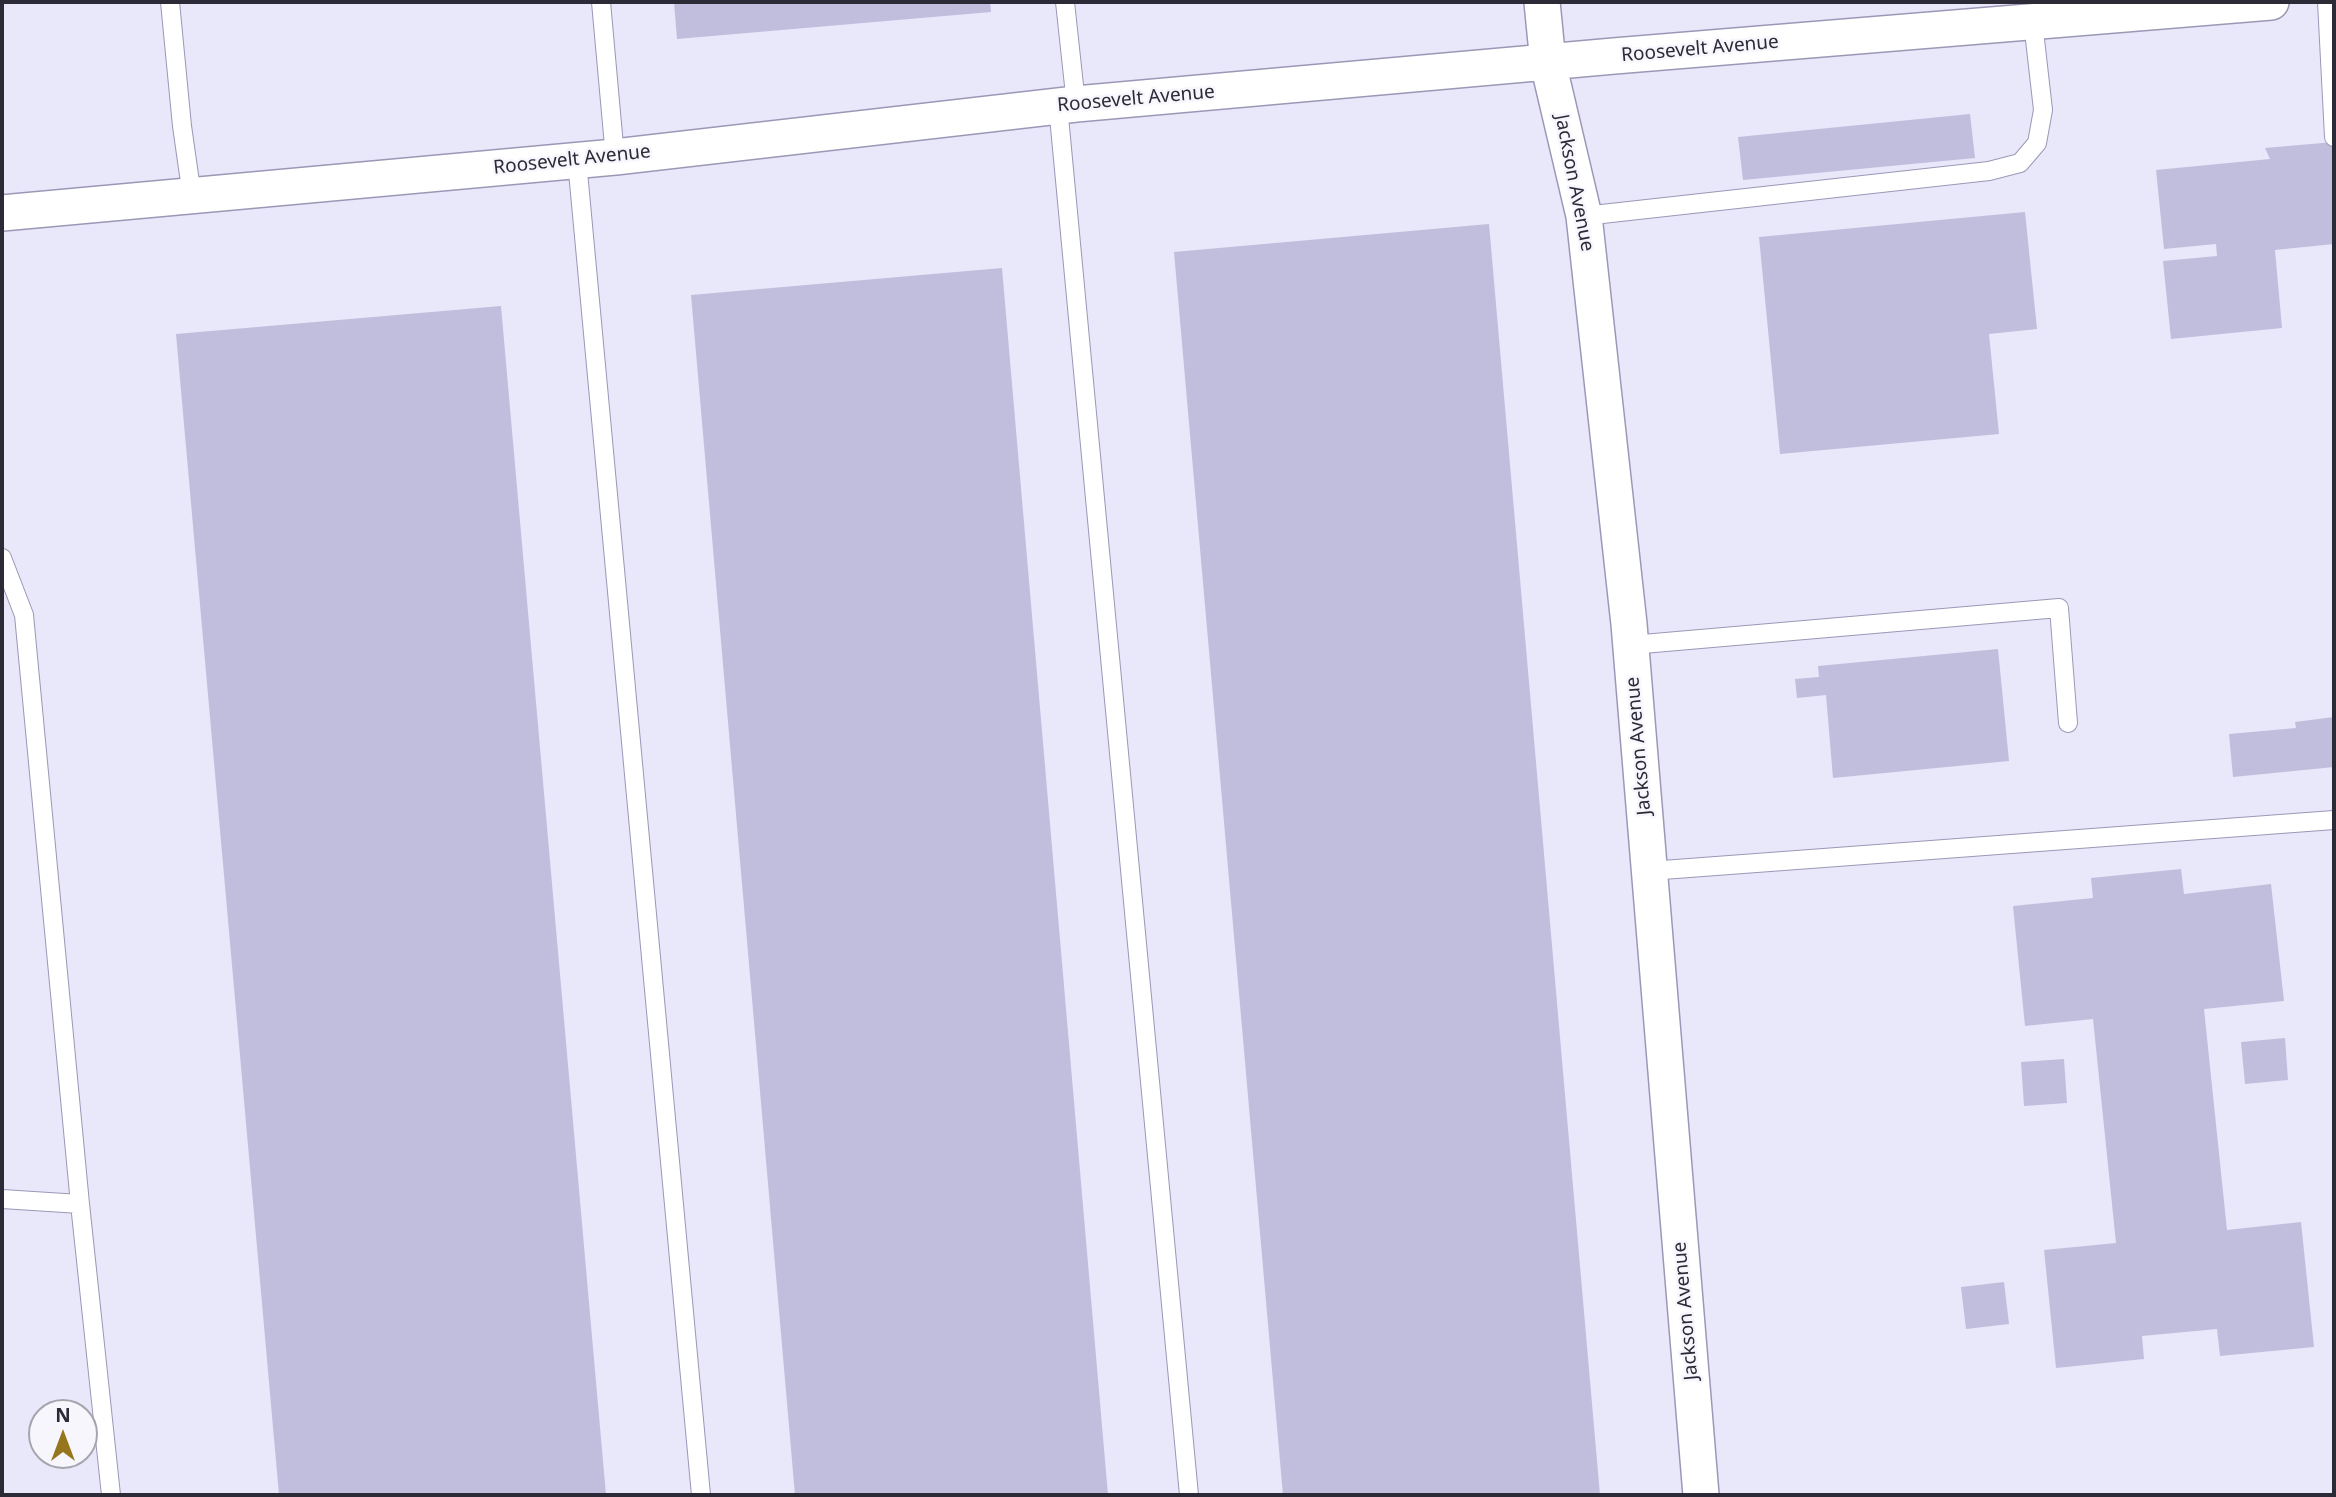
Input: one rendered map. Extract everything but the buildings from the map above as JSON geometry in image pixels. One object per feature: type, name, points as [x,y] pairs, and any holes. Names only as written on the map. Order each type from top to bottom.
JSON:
[{"type":"street","name":"Jackson Avenue","points":[[1542,2],[1548,63],[1584,216],[1631,645],[1701,1495]]},
{"type":"street","name":"Roosevelt Avenue","points":[[2,213],[577,161],[1067,105],[2033,22],[2126,8],[2271,2]]},
{"type":"lane","points":[[170,2],[192,196]]},
{"type":"lane","points":[[601,2],[615,157]]},
{"type":"lane","points":[[1065,2],[1067,105],[1189,1495]]},
{"type":"lane","points":[[2327,2],[2334,137]]},
{"type":"lane","points":[[1584,216],[1989,171],[2020,163],[2037,143],[2043,110],[2033,22]]},
{"type":"lane","points":[[577,161],[701,1495]]},
{"type":"lane","points":[[2,558],[24,615],[80,1204],[111,1495]]},
{"type":"lane","points":[[1631,645],[2059,608],[2068,723]]},
{"type":"lane","points":[[1649,870],[2334,820]]},
{"type":"lane","points":[[2,1199],[80,1204]]}]
